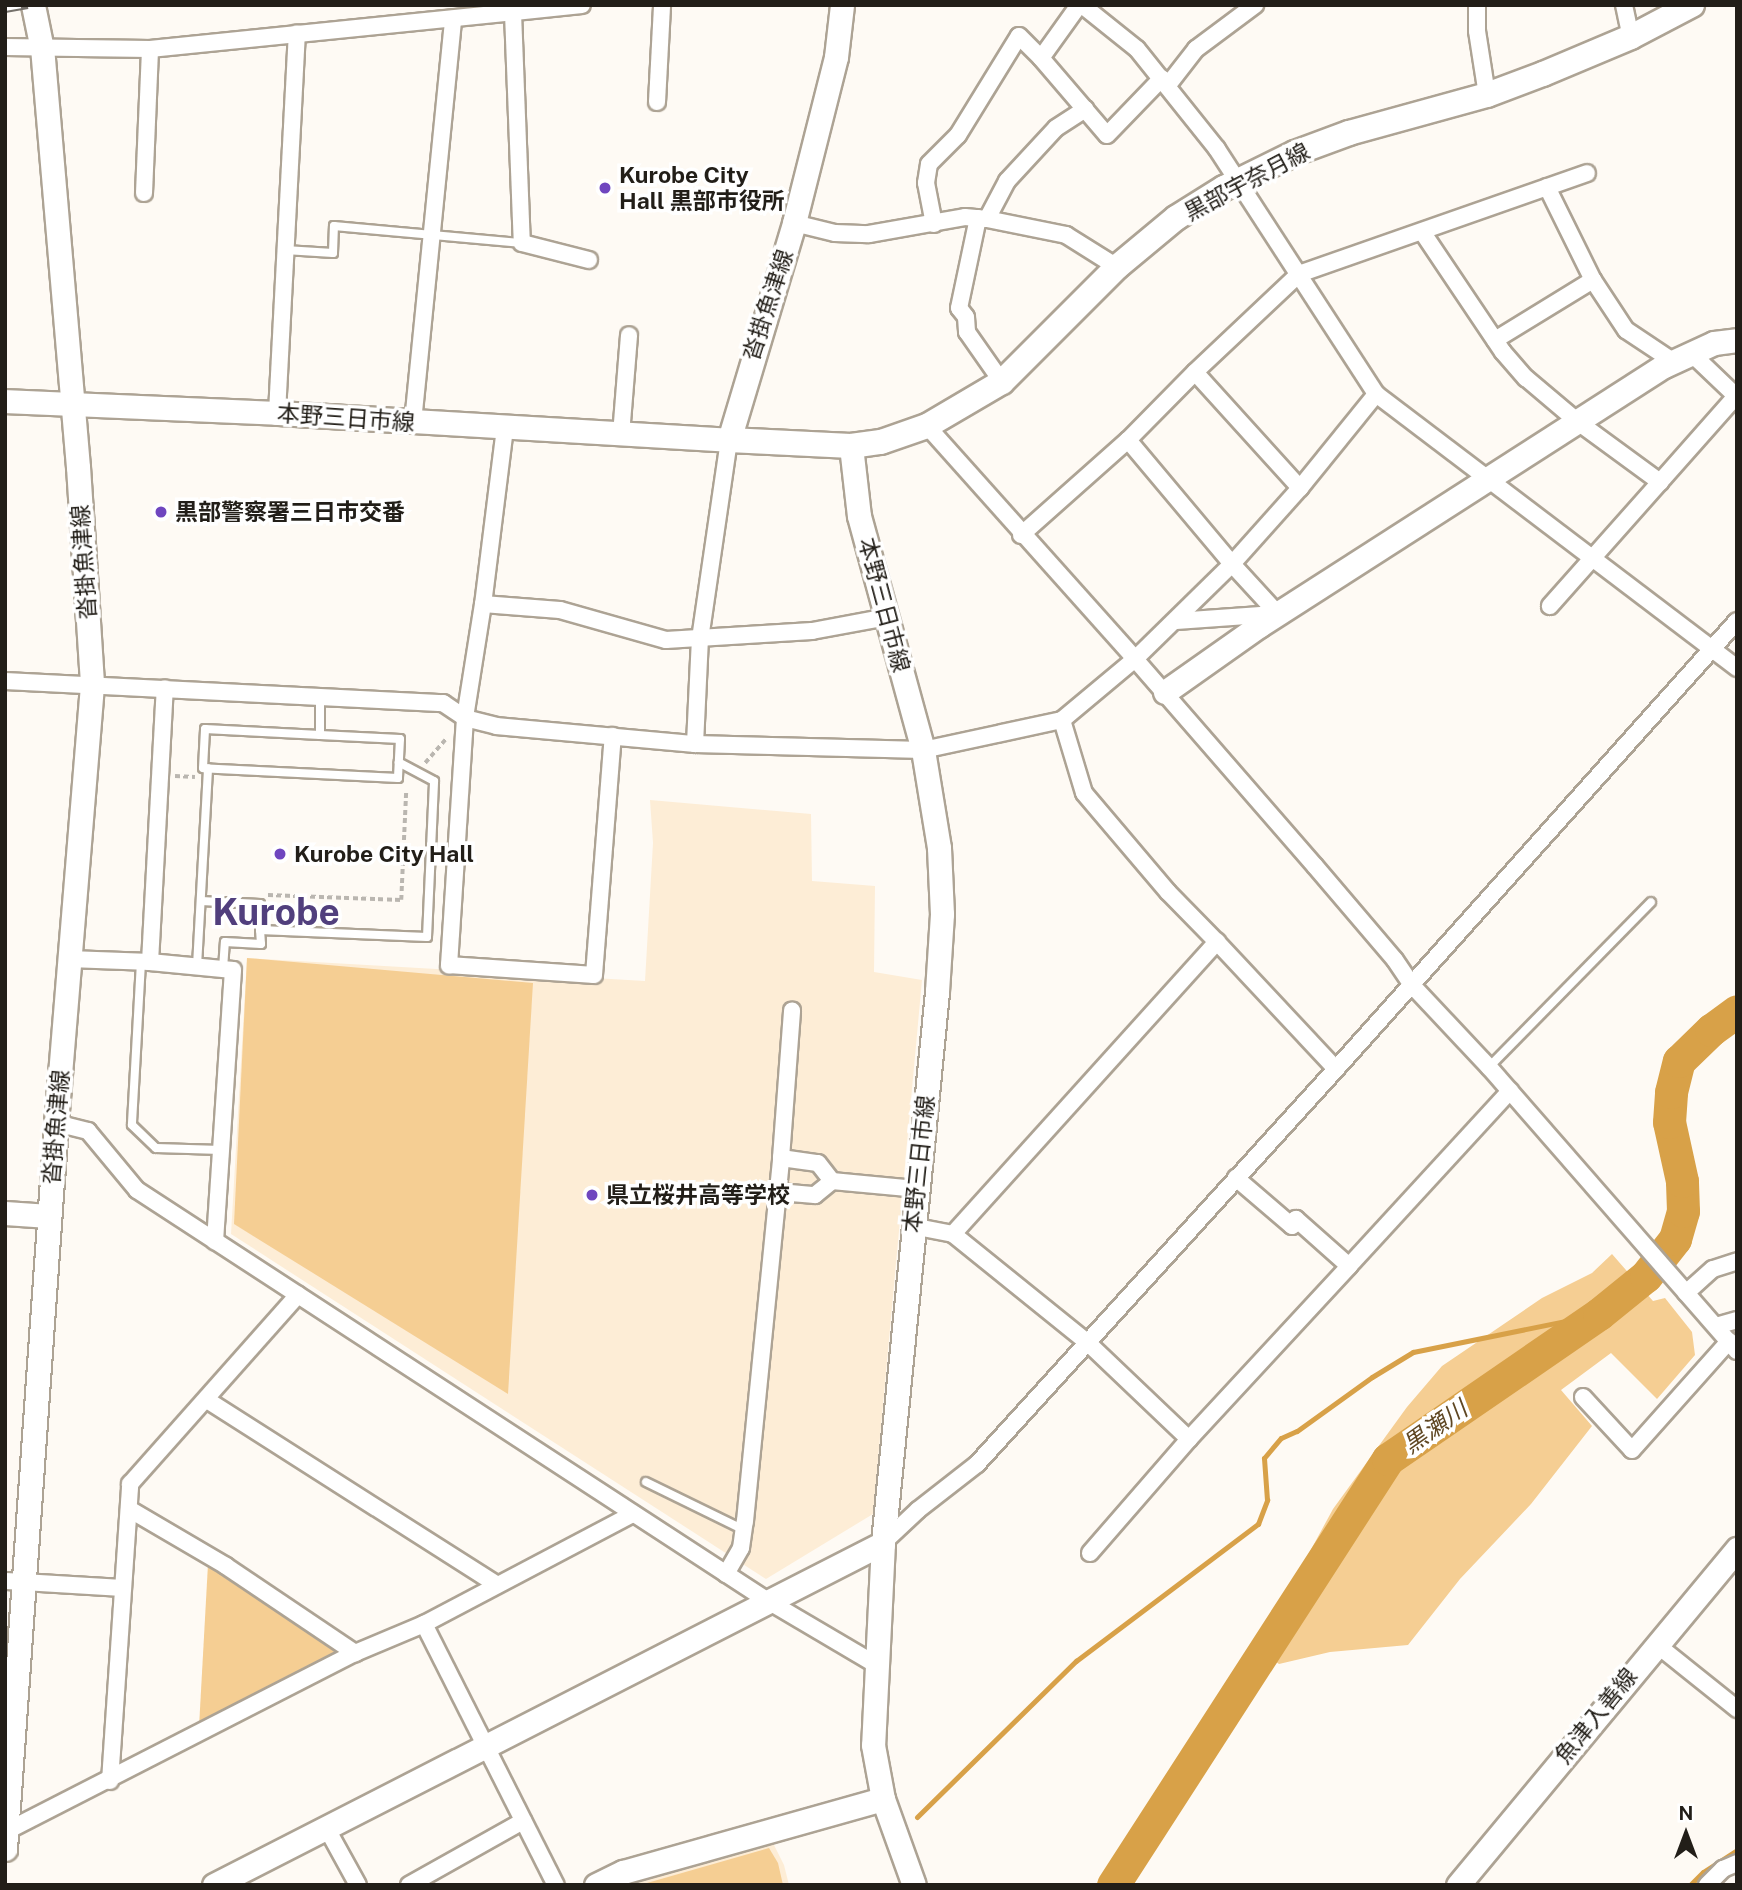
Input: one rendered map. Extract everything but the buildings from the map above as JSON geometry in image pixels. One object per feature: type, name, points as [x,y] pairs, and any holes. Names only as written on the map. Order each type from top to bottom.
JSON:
[{"type":"main road","name":"沓掛魚津線","points":[[6,1840],[14,1581],[49,1216],[92,683],[73,405],[42,49],[33,5]]},
{"type":"main road","name":"沓掛魚津線","points":[[729,440],[794,223],[836,57],[842,5]]},
{"type":"main road","name":"黒部宇奈月線","points":[[729,440],[851,446],[881,442],[928,426],[1002,382],[1117,267],[1176,218],[1238,181],[1295,153],[1349,133],[1487,95],[1631,37],[1692,5]]},
{"type":"main road","points":[[1165,692],[1278,614],[1578,422],[1683,358],[1714,343],[1737,340]]},
{"type":"main road","name":"本野三日市線","points":[[5,401],[277,412],[729,440]]},
{"type":"main road","name":"本野三日市線","points":[[851,446],[859,516],[923,750],[939,848],[942,914],[883,1543],[875,1664],[873,1745],[883,1798],[914,1885]]},
{"type":"main road","points":[[5,1213],[49,1216]]},
{"type":"main road","points":[[214,1885],[883,1543]]},
{"type":"main road","name":"魚津入善線","points":[[1458,1885],[1737,1549]]},
{"type":"main road","points":[[596,1885],[623,1872],[883,1798]]},
{"type":"street","points":[[5,47],[150,49],[582,5]]},
{"type":"street","points":[[657,102],[663,5]]},
{"type":"street","points":[[1041,58],[1080,5],[1137,49],[1165,81],[1238,181],[1376,394],[1737,668]]},
{"type":"street","points":[[934,225],[926,183],[929,164],[958,135],[1019,36],[1107,135],[1196,49],[1255,5]]},
{"type":"street","points":[[1477,5],[1476,31],[1487,95]]},
{"type":"street","points":[[1624,5],[1631,37]]},
{"type":"street","points":[[513,13],[522,243],[589,260]]},
{"type":"street","points":[[413,422],[453,19]]},
{"type":"street","points":[[277,412],[297,34]]},
{"type":"street","points":[[144,193],[150,49]]},
{"type":"street","points":[[1002,382],[967,332],[966,317],[959,308],[983,218],[1007,181],[1056,128],[1085,109]]},
{"type":"street","points":[[1021,535],[1128,440],[1195,372],[1299,274],[1423,233],[1587,173]]},
{"type":"street","points":[[1547,187],[1593,280],[1626,330],[1683,358],[1736,396],[1550,606]]},
{"type":"street","points":[[794,223],[835,233],[869,234],[934,225],[965,217],[983,218],[1066,235],[1117,267]]},
{"type":"street","points":[[1423,233],[1495,340],[1525,378],[1578,422],[1660,482]]},
{"type":"street","points":[[1495,340],[1593,280]]},
{"type":"street","points":[[621,435],[629,335]]},
{"type":"street","points":[[1195,372],[1300,488]]},
{"type":"street","points":[[5,681],[92,683],[443,703],[465,718],[496,726],[695,744],[923,750],[1062,720],[1135,659],[1232,564],[1300,488],[1376,394]]},
{"type":"street","points":[[928,426],[1021,535],[1165,692],[1386,950],[1411,984],[1489,1067],[1733,1346],[1632,1450],[1583,1397]]},
{"type":"street","points":[[505,428],[483,604],[465,718],[449,965],[594,975],[612,736]]},
{"type":"street","points":[[695,744],[700,639],[729,440]]},
{"type":"street","points":[[1128,440],[1232,564],[1278,614]]},
{"type":"street","points":[[483,604],[560,610],[666,640],[812,631],[887,617]]},
{"type":"street","points":[[1176,621],[1278,614]]},
{"type":"street","points":[[883,1543],[918,1510],[977,1464],[1336,1069],[1737,621]]},
{"type":"street","points":[[145,962],[165,688]]},
{"type":"street","points":[[1062,720],[1084,793],[1168,892],[1336,1069]]},
{"type":"street","points":[[953,1234],[1217,942]]},
{"type":"street","points":[[70,959],[233,970],[215,1241]]},
{"type":"street","points":[[726,1574],[741,1548],[744,1530],[779,1192],[792,1010]]},
{"type":"street","points":[[1090,1553],[1189,1439],[1510,1091]]},
{"type":"street","points":[[56,1123],[88,1131],[137,1190],[768,1601],[875,1664]]},
{"type":"street","points":[[781,1157],[818,1163],[832,1181]]},
{"type":"street","points":[[1236,1178],[1292,1226],[1296,1219],[1349,1266]]},
{"type":"street","points":[[779,1192],[815,1195],[832,1181],[916,1189]]},
{"type":"street","points":[[912,1226],[953,1234],[1087,1342],[1189,1439]]},
{"type":"street","points":[[1686,1293],[1713,1269],[1737,1261]]},
{"type":"street","points":[[110,1781],[130,1484],[298,1295]]},
{"type":"street","points":[[1716,1326],[1737,1320]]},
{"type":"street","points":[[207,1400],[496,1584]]},
{"type":"street","points":[[129,1509],[226,1566],[355,1653]]},
{"type":"street","points":[[6,1840],[110,1781],[355,1653],[424,1625],[496,1584],[633,1514]]},
{"type":"street","points":[[14,1581],[123,1588]]},
{"type":"street","points":[[424,1625],[556,1885]]},
{"type":"street","points":[[1656,1644],[1737,1709]]},
{"type":"street","points":[[409,1885],[523,1821]]},
{"type":"street","points":[[326,1827],[358,1885]]},
{"type":"street","points":[[1707,1885],[1723,1868],[1737,1863]]},
{"type":"lane","points":[[285,250],[333,253],[334,226],[522,243]]},
{"type":"lane","points":[[320,695],[320,735]]},
{"type":"lane","points":[[205,729],[400,739],[399,762],[398,778],[203,768],[205,729]]},
{"type":"lane","points":[[260,930],[427,937],[434,781],[399,762]]},
{"type":"lane","points":[[197,966],[208,768]]},
{"type":"lane","points":[[201,901],[260,904],[261,944],[225,942],[223,969]]},
{"type":"lane","points":[[1489,1067],[1651,902]]},
{"type":"lane","points":[[145,962],[132,1125],[156,1148],[221,1150]]},
{"type":"lane","points":[[646,1482],[744,1530]]},
{"type":"path","points":[[268,895],[401,900],[404,790],[465,718]]},
{"type":"shaded area","points":[[650,800],[811,814],[812,881],[875,886],[874,972],[922,980],[873,1514],[766,1579],[231,1234],[247,958],[645,981],[653,843]]},
{"type":"shaded area","points":[[247,958],[533,983],[508,1394],[234,1224]]},
{"type":"shaded area","points":[[1612,1254],[1653,1301],[1665,1298],[1692,1332],[1695,1355],[1657,1399],[1611,1353],[1561,1390],[1592,1426],[1531,1504],[1460,1579],[1408,1645],[1330,1652],[1279,1664],[1252,1645],[1295,1579],[1333,1509],[1407,1407],[1442,1366],[1542,1298],[1592,1273]]},
{"type":"shaded area","points":[[208,1564],[340,1655],[199,1727]]},
{"type":"shaded area","points":[[772,1841],[784,1865],[789,1885],[624,1885]]},
{"type":"shaded area","points":[[769,1848],[778,1863],[783,1885],[640,1885]]},
{"type":"waterway","name":"黒瀬川","points":[[1113,1885],[1388,1459],[1599,1314],[1646,1276],[1675,1239],[1683,1211],[1682,1181],[1669,1122],[1671,1092],[1679,1061],[1711,1030],[1737,1011]]},
{"type":"waterway","points":[[917,1817],[1076,1661],[1258,1524],[1267,1500],[1264,1458],[1281,1438],[1297,1431],[1372,1377],[1413,1352],[1599,1314]]},
{"type":"waterway","points":[[1690,1885],[1703,1872],[1737,1850]]},
{"type":"railway","points":[[5,9],[28,5]]},
{"type":"place","name":"Kurobe City Hall 黒部市役所","points":[[605,188]]},
{"type":"place","name":"黒部警察署三日市交番","points":[[161,512]]},
{"type":"place","name":"Kurobe City Hall","points":[[280,854]]},
{"type":"place","name":"県立桜井高等学校","points":[[592,1195]]},
{"type":"district","name":"Kurobe","points":[[276,912]]}]
